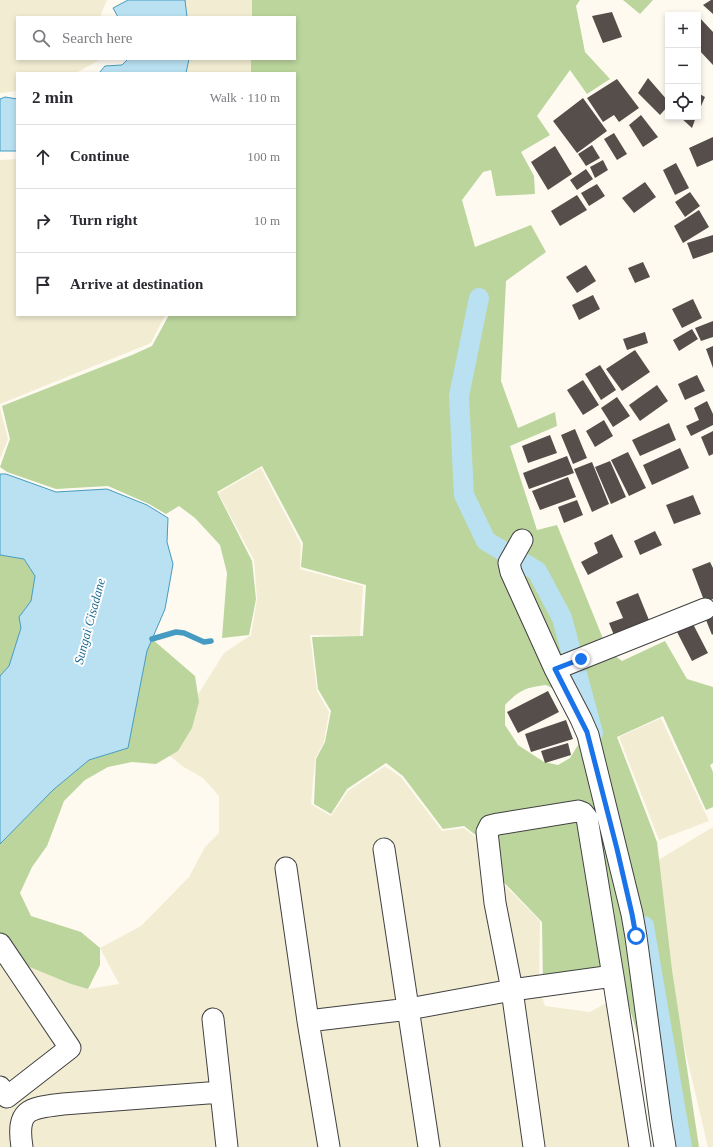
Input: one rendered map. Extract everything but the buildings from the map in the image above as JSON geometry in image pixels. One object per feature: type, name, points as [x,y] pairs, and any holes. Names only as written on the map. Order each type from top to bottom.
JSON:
[{"type":"street","points":[[522,540],[509,564],[511,572],[558,668],[587,732],[625,884],[636,936],[660,1116],[666,1147]]},
{"type":"street","points":[[558,668],[705,609]]},
{"type":"street","points":[[534,1147],[512,990],[495,903],[487,832],[490,826],[498,824],[578,811],[583,813],[586,818],[640,1147]]},
{"type":"street","points":[[384,849],[409,1009],[428,1147]]},
{"type":"street","points":[[286,868],[308,1021],[329,1147]]},
{"type":"street","points":[[0,944],[70,1048],[7,1097],[1,1089]]},
{"type":"street","points":[[308,1021],[409,1009],[512,990],[613,976]]},
{"type":"street","points":[[213,1019],[227,1147]]},
{"type":"street","points":[[22,1147],[20,1128],[22,1118],[26,1113],[35,1109],[63,1104],[221,1092]]},
{"type":"shaded area","points":[[0,0],[107,0],[100,16],[16,16],[16,60],[99,60],[78,72],[16,72],[16,91],[0,93]]},
{"type":"shaded area","points":[[178,0],[397,0],[296,17],[183,16]]},
{"type":"shaded area","points":[[180,60],[266,60],[260,72],[173,72]]},
{"type":"shaded area","points":[[16,159],[16,316],[164,316],[151,343],[0,404],[0,160]]},
{"type":"shaded area","points":[[0,408],[8,439],[0,459]]},
{"type":"shaded area","points":[[261,468],[301,544],[300,569],[363,586],[360,636],[310,635],[317,691],[329,712],[324,742],[315,759],[311,804],[331,816],[348,791],[385,766],[401,777],[442,831],[464,828],[497,854],[492,872],[540,921],[539,987],[545,1006],[590,1012],[615,998],[637,1049],[645,1147],[0,1147],[0,932],[71,984],[88,989],[119,984],[100,948],[141,926],[189,877],[205,847],[219,833],[219,796],[203,778],[182,766],[163,750],[224,653],[251,635],[257,599],[254,560],[218,493]]},
{"type":"shaded area","points":[[661,718],[709,821],[659,840],[619,737]]},
{"type":"shaded area","points":[[713,827],[713,1147],[708,1147],[657,931],[635,874]]},
{"type":"green space","points":[[252,0],[580,0],[576,6],[585,52],[610,79],[587,94],[570,70],[537,116],[550,135],[521,152],[534,176],[535,194],[496,196],[491,170],[483,172],[462,200],[475,247],[531,225],[546,252],[506,281],[501,381],[518,428],[555,412],[557,426],[510,446],[537,530],[557,525],[608,651],[622,661],[665,641],[687,679],[713,687],[713,763],[710,765],[713,772],[713,807],[706,810],[663,716],[617,737],[657,842],[672,970],[699,1147],[670,1147],[619,971],[543,987],[542,922],[494,872],[499,853],[464,826],[443,829],[403,776],[386,763],[347,789],[331,814],[314,804],[316,759],[325,742],[331,711],[318,689],[312,637],[363,636],[366,585],[301,567],[303,543],[262,466],[217,492],[252,561],[256,599],[249,635],[222,638],[227,573],[220,545],[195,518],[179,506],[166,514],[149,504],[108,486],[56,489],[7,472],[0,467],[10,439],[2,406],[152,346],[168,316],[296,316],[296,72],[251,72],[251,60],[296,60],[296,16],[252,16]],"holes":[[[546,685],[556,690],[578,724],[578,745],[570,758],[558,765],[544,762],[518,745],[505,725],[505,705],[523,690]]]},
{"type":"green space","points":[[623,0],[653,0],[640,14]]},
{"type":"green space","points":[[0,555],[24,559],[35,576],[31,601],[19,617],[21,628],[9,666],[0,676]]},
{"type":"green space","points":[[152,639],[195,676],[199,702],[192,728],[178,751],[156,764],[132,762],[108,767],[85,780],[64,801],[47,846],[32,867],[20,893],[31,916],[81,932],[100,948],[100,965],[88,989],[71,984],[20,963],[0,949],[0,844],[53,790],[89,760],[128,748],[147,651]]},
{"type":"water","points":[[128,0],[185,0],[187,16],[117,16],[113,8]]},
{"type":"water","points":[[127,60],[189,60],[186,72],[100,72],[105,66],[122,65]]},
{"type":"water","points":[[5,97],[16,99],[16,151],[0,151],[0,99]]},
{"type":"water","name":"Sungai Cisadane","points":[[0,474],[6,474],[56,492],[107,489],[147,505],[168,518],[167,542],[173,564],[165,609],[147,651],[128,748],[89,760],[53,790],[0,844],[0,676],[9,666],[21,628],[19,617],[31,601],[35,576],[24,559],[0,555]]},
{"type":"waterway","points":[[479,298],[459,396],[464,495],[486,541],[537,571],[562,618],[593,733]]},
{"type":"waterway","points":[[152,639],[176,632],[184,633],[204,642],[211,641]]},
{"type":"waterway","points":[[644,926],[682,1147]]},
{"type":"route","points":[[581,659],[555,669],[587,732],[617,849],[636,936]]}]
